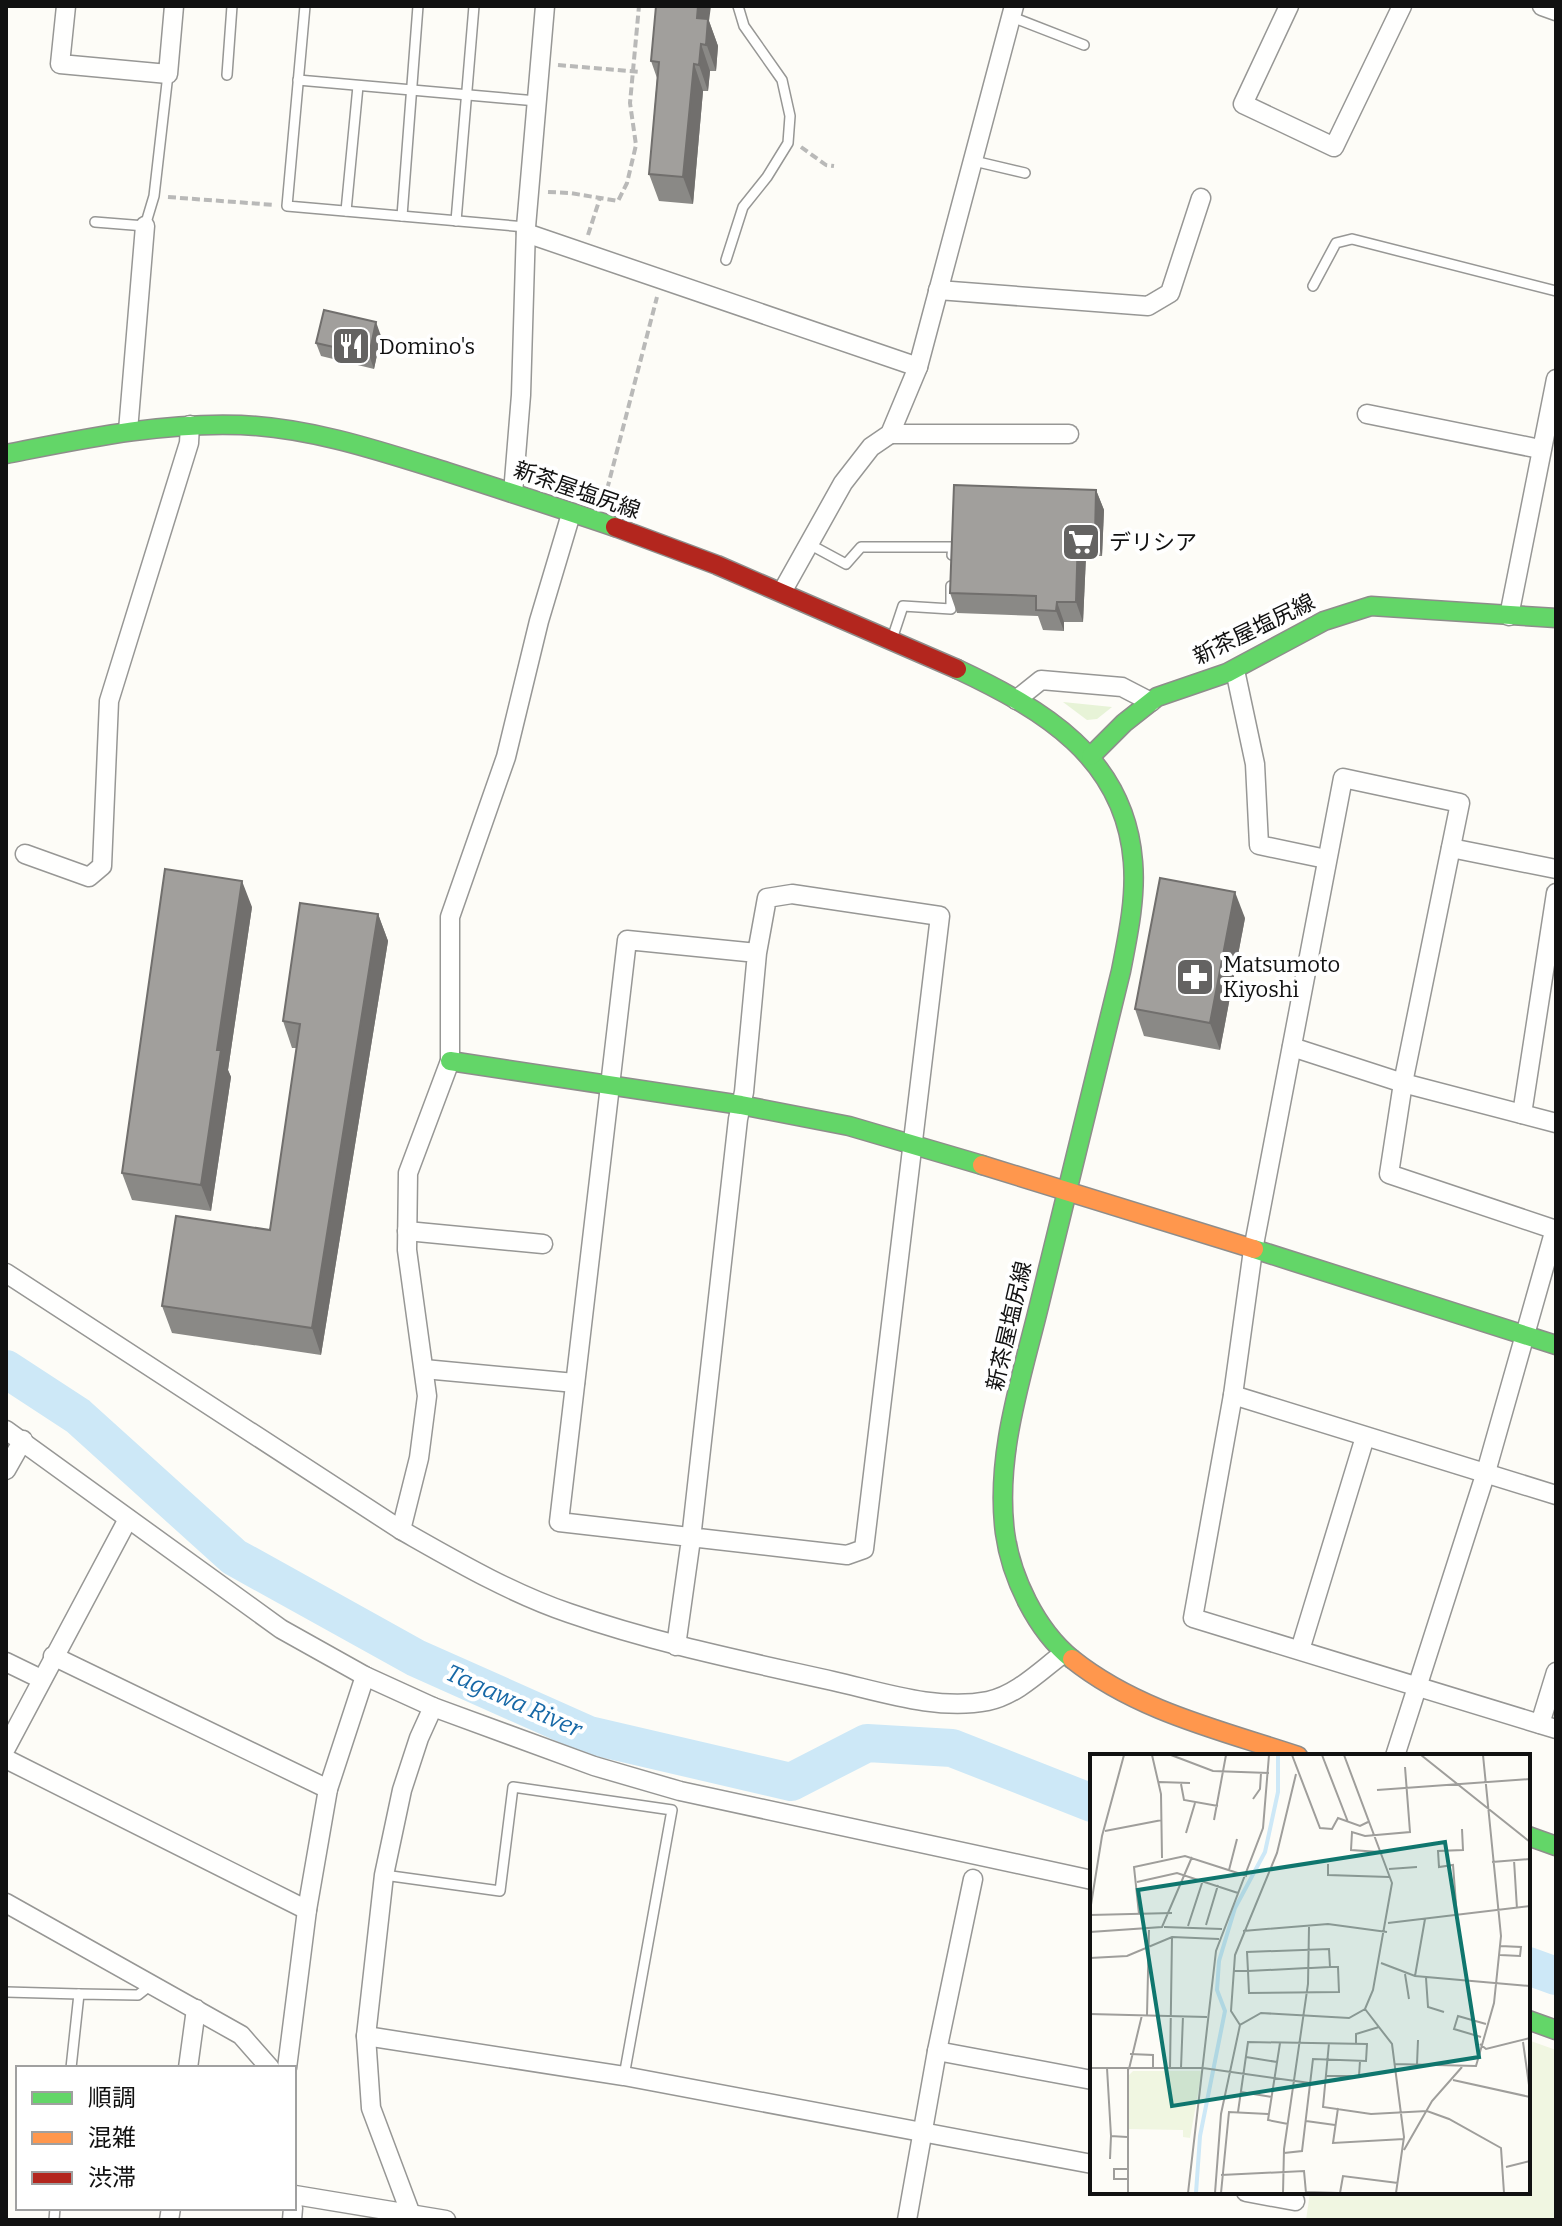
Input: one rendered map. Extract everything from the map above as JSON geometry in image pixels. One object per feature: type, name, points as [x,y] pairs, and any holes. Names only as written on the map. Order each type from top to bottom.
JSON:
[{"type":"main road","name":"新茶屋塩尻線","points":[[6,454],[128,431],[190,425],[274,428],[356,443],[668,546],[782,592],[969,675],[1016,700],[1064,732],[1091,756],[1115,796],[1132,844],[1136,877],[1133,909],[1121,971],[1015,1404],[1003,1493],[1007,1543],[1029,1601],[1064,1653],[1094,1678],[1124,1694],[1292,1754]]},
{"type":"main road","name":"新茶屋塩尻線","points":[[1091,756],[1124,723],[1157,697],[1235,670],[1324,621],[1371,606],[1556,618]]},
{"type":"main road","points":[[450,1061],[741,1105],[849,1126],[1066,1189],[1556,1345]]},
{"type":"main road","points":[[1530,1837],[1556,1846]]},
{"type":"main road","points":[[1530,2021],[1556,2030]]},
{"type":"street","points":[[66,6],[60,64],[168,74],[174,6]]},
{"type":"street","points":[[513,493],[521,395],[526,230],[545,6]]},
{"type":"street","points":[[1289,6],[1243,104],[1334,147],[1402,6]]},
{"type":"street","points":[[1542,6],[1556,11]]},
{"type":"street","points":[[782,592],[843,483],[871,447],[890,434],[918,367],[1013,12]]},
{"type":"street","points":[[938,290],[1148,306],[1170,293],[1201,198]]},
{"type":"street","points":[[128,431],[145,226]]},
{"type":"street","points":[[526,230],[918,367]]},
{"type":"street","points":[[1509,616],[1556,379]]},
{"type":"street","points":[[1367,414],[1540,449]]},
{"type":"street","points":[[25,854],[89,877],[102,866],[109,701],[189,443],[190,425]]},
{"type":"street","points":[[890,434],[1069,434]]},
{"type":"street","points":[[401,1530],[419,1458],[427,1396],[407,1250],[408,1173],[450,1061],[450,917],[506,757],[539,621],[571,514]]},
{"type":"street","points":[[1235,670],[1255,764],[1259,845],[1326,859]]},
{"type":"street","points":[[1016,700],[1041,680],[1122,687],[1151,702]]},
{"type":"street","points":[[1396,1754],[1417,1688],[1486,1472],[1556,1230],[1389,1174],[1403,1083],[1460,803],[1343,778],[1253,1250],[1233,1395],[1193,1618],[1417,1688],[1548,1726],[1556,1672]]},
{"type":"street","points":[[1451,848],[1556,869]]},
{"type":"street","points":[[1522,1114],[1556,893]]},
{"type":"street","points":[[676,1646],[691,1539],[757,953],[767,898],[792,894],[940,916],[864,1549],[847,1555],[691,1539],[559,1522],[627,940],[757,953]]},
{"type":"street","points":[[1292,1047],[1403,1083],[1556,1123]]},
{"type":"street","points":[[407,1231],[543,1244]]},
{"type":"street","points":[[6,1273],[401,1530],[468,1568],[566,1612],[676,1646],[907,1697],[954,1704],[989,1701],[1012,1692],[1064,1653]]},
{"type":"street","points":[[424,1369],[575,1383]]},
{"type":"street","points":[[1233,1395],[1556,1495]]},
{"type":"street","points":[[6,1430],[281,1629],[365,1676],[433,1707],[581,1762],[680,1791],[1090,1880]]},
{"type":"street","points":[[1300,1650],[1365,1437]]},
{"type":"street","points":[[6,1470],[23,1440]]},
{"type":"street","points":[[6,1748],[128,1519]]},
{"type":"street","points":[[53,1656],[328,1789]]},
{"type":"street","points":[[6,1662],[41,1679]]},
{"type":"street","points":[[287,2066],[307,1910],[328,1789],[365,1676]]},
{"type":"street","points":[[412,2217],[371,2108],[366,2036],[384,1875],[402,1790],[433,1707]]},
{"type":"street","points":[[6,1759],[307,1910]]},
{"type":"street","points":[[907,2220],[937,2051],[973,1879]]},
{"type":"street","points":[[6,1903],[241,2035],[268,2066]]},
{"type":"street","points":[[188,2066],[196,2009]]},
{"type":"street","points":[[366,2036],[624,2076],[1090,2164]]},
{"type":"street","points":[[937,2051],[1090,2080]]},
{"type":"street","points":[[1271,2194],[1296,2196],[1292,2220]]},
{"type":"street","points":[[296,2198],[446,2220]]},
{"type":"lane","points":[[227,75],[232,6]]},
{"type":"lane","points":[[305,6],[287,206],[526,230]]},
{"type":"lane","points":[[402,216],[418,6]]},
{"type":"lane","points":[[456,221],[474,6]]},
{"type":"lane","points":[[726,260],[743,207],[788,143],[790,116],[782,80],[744,26],[738,6]]},
{"type":"lane","points":[[1013,12],[1084,45]]},
{"type":"lane","points":[[95,222],[145,226],[154,196],[168,74]]},
{"type":"lane","points":[[298,80],[537,101]]},
{"type":"lane","points":[[346,211],[358,86]]},
{"type":"lane","points":[[974,161],[1025,173]]},
{"type":"lane","points":[[1313,286],[1336,243],[1352,239],[1556,291]]},
{"type":"lane","points":[[809,544],[846,564],[861,547],[953,547],[952,563]]},
{"type":"lane","points":[[891,641],[903,606],[951,609],[952,578]]},
{"type":"lane","points":[[384,1875],[500,1891],[513,1787],[672,1810],[624,2076]]},
{"type":"lane","points":[[6,1992],[138,1995],[152,1984]]},
{"type":"lane","points":[[71,2066],[79,1994]]},
{"type":"path","points":[[542,192],[618,201],[627,183],[636,145],[630,103],[639,6]]},
{"type":"path","points":[[552,64],[641,72]]},
{"type":"path","points":[[788,143],[804,148],[826,165],[834,166]]},
{"type":"path","points":[[154,196],[287,206]]},
{"type":"path","points":[[582,252],[600,198]]},
{"type":"path","points":[[602,511],[662,278]]},
{"type":"green space","points":[[1063,702],[1112,707],[1097,719],[1087,720]]},
{"type":"green space","points":[[1530,2041],[1556,2050],[1556,2220],[1306,2220],[1310,2194],[1530,2194]]},
{"type":"building","points":[[656,6],[698,6],[697,18],[708,19],[706,45],[701,44],[699,65],[694,64],[683,177],[649,174],[659,62],[651,61]]},
{"type":"building","points":[[324,310],[376,322],[369,355],[316,343]]},
{"type":"building","points":[[954,485],[1096,490],[1095,536],[1078,536],[1076,602],[1057,602],[1056,611],[1036,610],[1036,596],[950,593]]},
{"type":"building","points":[[165,869],[242,881],[201,1185],[122,1173]]},
{"type":"building","name":"Matsumoto Kiyoshi","points":[[1160,878],[1235,892],[1210,1023],[1135,1009]]},
{"type":"building","points":[[300,903],[378,914],[312,1328],[162,1306],[176,1216],[270,1230],[300,1024],[283,1021]]},
{"type":"waterway","name":"Tagawa River","points":[[6,1369],[78,1416],[234,1557],[416,1658],[589,1735],[791,1782],[867,1743],[952,1748],[1090,1802]]},
{"type":"waterway","name":"Tagawa River","points":[[1530,1967],[1556,1976]]},
{"type":"traffic: fast","points":[[6,454],[152,429],[211,425],[267,427],[371,449],[615,527]]},
{"type":"traffic: fast","points":[[1091,756],[1124,723],[1157,697],[1227,673],[1324,621],[1371,606],[1556,618]]},
{"type":"traffic: fast","points":[[957,669],[989,684],[1048,720],[1074,741],[1096,765],[1114,793],[1127,825],[1133,862],[1132,903],[1121,971],[1018,1390],[1004,1475],[1005,1533],[1019,1585],[1047,1633],[1072,1659]]},
{"type":"traffic: fast","points":[[450,1061],[741,1105],[849,1126],[982,1165]]},
{"type":"traffic: fast","points":[[1254,1249],[1556,1345]]},
{"type":"traffic: fast","points":[[1530,1837],[1556,1846]]},
{"type":"traffic: fast","points":[[1530,2021],[1556,2030]]},
{"type":"traffic: slow","points":[[982,1165],[1254,1249]]},
{"type":"traffic: slow","points":[[1072,1659],[1097,1677],[1152,1706],[1292,1754]]},
{"type":"traffic: jam","points":[[615,527],[717,565],[957,669]]},
{"type":"place","name":"Domino's","points":[[351,346]]},
{"type":"place","name":"デリシア","points":[[1081,542]]},
{"type":"place","name":"Matsumoto Kiyoshi","points":[[1195,977]]}]
